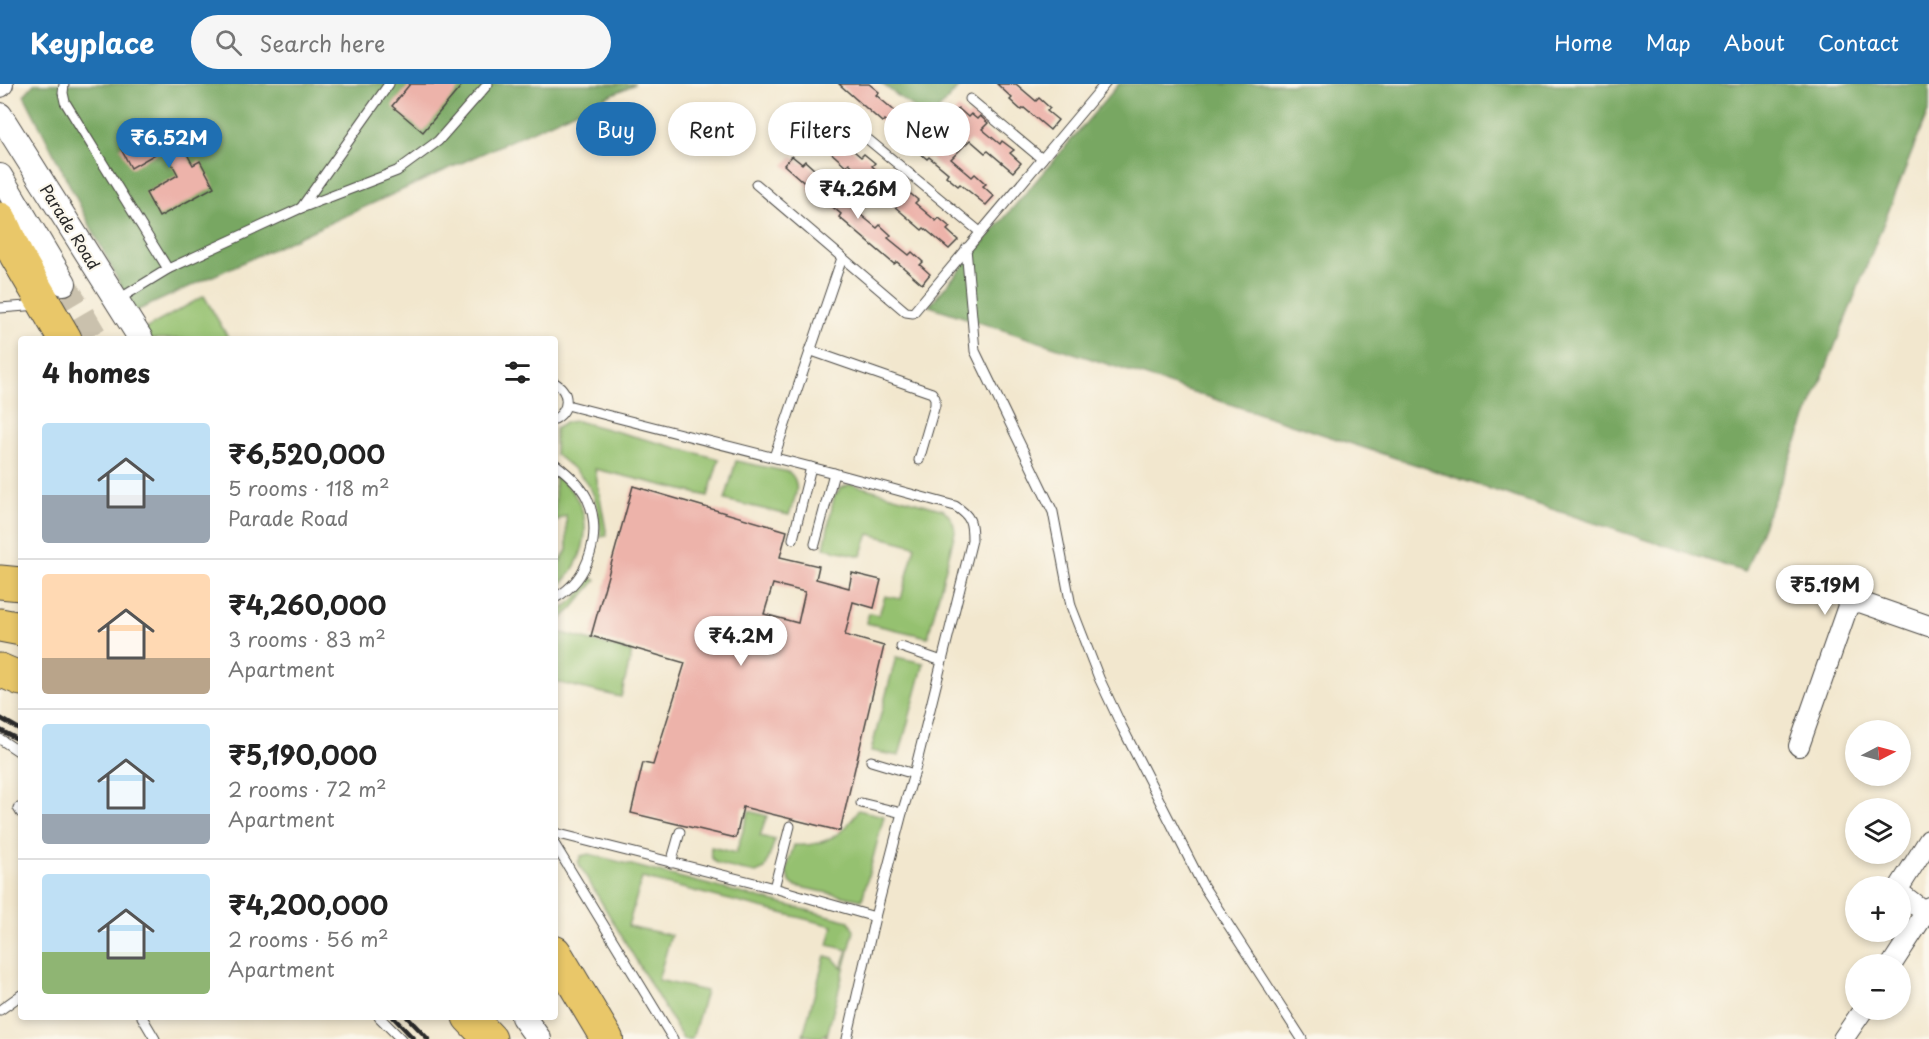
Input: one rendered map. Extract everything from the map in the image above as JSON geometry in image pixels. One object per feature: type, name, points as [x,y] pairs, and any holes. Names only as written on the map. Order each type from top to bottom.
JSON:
[{"type":"highway","points":[[0,219],[16,255],[54,294],[64,336]]},
{"type":"highway","points":[[0,582],[18,584]]},
{"type":"highway","points":[[0,625],[18,628]]},
{"type":"highway","points":[[0,670],[18,678]]},
{"type":"highway","points":[[558,957],[607,1039]]},
{"type":"highway","points":[[473,1020],[491,1039]]},
{"type":"highway","points":[[480,1020],[491,1039]]},
{"type":"street","name":"Parade Road","points":[[0,115],[139,336]]},
{"type":"street","name":"Parade Road","points":[[0,176],[54,294]]},
{"type":"street","points":[[1798,746],[1848,606],[1860,602],[1929,626]]},
{"type":"street","points":[[1906,876],[1929,840]]},
{"type":"street","points":[[1898,954],[1927,910],[1911,900]]},
{"type":"street","points":[[525,1020],[539,1039]]},
{"type":"street","points":[[1844,1039],[1856,1020]]},
{"type":"lane","points":[[64,84],[65,102],[168,269]]},
{"type":"lane","points":[[302,208],[389,84]]},
{"type":"lane","points":[[117,301],[168,269],[302,208],[397,171],[438,141],[488,84]]},
{"type":"lane","points":[[756,184],[909,313],[917,310],[966,248],[1105,84]]},
{"type":"lane","points":[[970,99],[1042,159]]},
{"type":"lane","points":[[872,143],[980,232]]},
{"type":"lane","points":[[966,248],[975,351],[1053,512],[1071,606],[1099,678],[1202,884],[1302,1039]]},
{"type":"lane","points":[[774,457],[842,258]]},
{"type":"lane","points":[[0,308],[54,294]]},
{"type":"lane","points":[[809,350],[932,393],[935,405],[919,460]]},
{"type":"lane","points":[[558,385],[565,391],[567,405],[558,416]]},
{"type":"lane","points":[[567,405],[774,457],[955,506],[966,512],[972,524],[972,540],[915,774],[902,813],[875,917],[847,1039]]},
{"type":"lane","points":[[558,466],[569,474],[586,496],[594,522],[592,549],[581,574],[558,596]]},
{"type":"lane","points":[[792,539],[811,467]]},
{"type":"lane","points":[[815,544],[834,473]]},
{"type":"lane","points":[[902,647],[942,661]]},
{"type":"lane","points":[[0,739],[18,751]]},
{"type":"lane","points":[[871,761],[915,774]]},
{"type":"lane","points":[[861,803],[902,813]]},
{"type":"lane","points":[[774,888],[790,826]]},
{"type":"lane","points":[[671,863],[680,832]]},
{"type":"lane","points":[[558,834],[774,888],[875,917]]},
{"type":"lane","points":[[558,850],[673,1039]]},
{"type":"lane","points":[[0,1010],[18,997]]},
{"type":"lane","points":[[144,1020],[155,1039]]},
{"type":"lane","points":[[382,1020],[401,1039]]},
{"type":"green space","points":[[34,84],[635,84],[595,102],[576,102],[576,111],[134,312],[24,95]]},
{"type":"green space","points":[[882,84],[961,84],[946,102],[906,102]]},
{"type":"green space","points":[[1119,84],[1929,84],[1929,109],[1745,572],[929,306]]},
{"type":"green space","points":[[204,296],[227,336],[149,336],[145,329]]},
{"type":"green space","points":[[577,421],[719,459],[708,496],[595,469],[607,536],[601,537],[597,508],[590,488],[577,472],[558,456],[558,427],[566,422]]},
{"type":"green space","points":[[736,461],[789,472],[796,482],[796,487],[789,515],[725,500]]},
{"type":"green space","points":[[558,479],[569,488],[579,502],[584,517],[585,532],[576,563],[558,587],[558,565],[567,550],[566,515],[558,520]]},
{"type":"green space","points":[[851,484],[944,510],[952,520],[955,532],[928,637],[866,623],[869,613],[879,615],[885,596],[901,599],[915,546],[869,534],[861,556],[824,548],[834,497],[841,488]]},
{"type":"green space","points":[[591,578],[596,580],[558,622],[558,612],[584,589]]},
{"type":"green space","points":[[558,632],[632,652],[621,697],[558,683]]},
{"type":"green space","points":[[896,657],[924,663],[899,756],[871,751]]},
{"type":"green space","points":[[858,810],[884,816],[862,900],[795,886],[790,882],[787,867],[794,845],[814,844],[832,838],[853,819]]},
{"type":"green space","points":[[749,811],[767,816],[760,836],[775,840],[765,869],[756,873],[722,865],[714,861],[711,854],[711,847],[736,853]]},
{"type":"green space","points":[[589,854],[849,921],[854,931],[826,1039],[826,1033],[820,1038],[803,1035],[825,956],[833,958],[842,968],[848,950],[828,945],[833,926],[642,878],[628,926],[671,935],[658,980],[706,991],[692,1039],[683,1039],[578,863],[581,856]]},
{"type":"building","points":[[410,84],[463,84],[423,132],[392,106]]},
{"type":"building","points":[[839,84],[869,84],[879,92],[876,95],[884,102],[884,121],[882,122],[872,113],[872,102],[859,102]]},
{"type":"building","points":[[997,84],[1016,84],[1036,101],[1039,98],[1050,108],[1047,111],[1058,120],[1050,130],[1024,108],[1021,110]]},
{"type":"building","points":[[971,114],[977,119],[980,116],[988,123],[982,129],[1000,144],[1002,141],[1014,150],[1010,153],[1021,163],[1013,172],[988,151],[985,153],[970,140]]},
{"type":"building","points":[[165,122],[171,134],[175,132],[193,165],[200,161],[214,187],[159,217],[146,193],[178,175],[164,149],[131,168],[120,147]]},
{"type":"building","points":[[792,156],[802,164],[805,161],[816,171],[813,173],[834,191],[837,188],[848,198],[844,201],[877,228],[880,225],[891,235],[888,238],[909,255],[912,252],[923,262],[920,265],[930,274],[922,284],[897,262],[894,264],[839,217],[841,214],[822,198],[819,200],[807,190],[810,188],[784,165]]},
{"type":"building","points":[[835,156],[866,156],[875,163],[872,166],[894,186],[904,194],[907,191],[918,200],[915,203],[936,221],[939,218],[950,227],[947,230],[958,240],[949,249],[924,228],[922,230],[866,182],[868,180],[849,163],[846,166]]},
{"type":"building","points":[[923,156],[954,156],[951,159],[972,177],[975,174],[994,196],[986,205],[946,176],[948,173],[929,157],[927,159]]},
{"type":"building","points":[[633,486],[787,531],[780,557],[819,566],[816,579],[849,588],[852,573],[881,580],[874,608],[853,602],[845,635],[884,646],[840,831],[743,807],[736,838],[631,813],[643,763],[653,765],[685,663],[591,636]],"holes":[[[773,584],[805,592],[798,623],[764,614]]]},
{"type":"tunnel","points":[[64,283],[95,336]]},
{"type":"railway","points":[[0,718],[18,728]]},
{"type":"railway","points":[[0,730],[18,739]]},
{"type":"railway","points":[[396,1020],[414,1039]]},
{"type":"railway","points":[[410,1020],[428,1039]]}]
